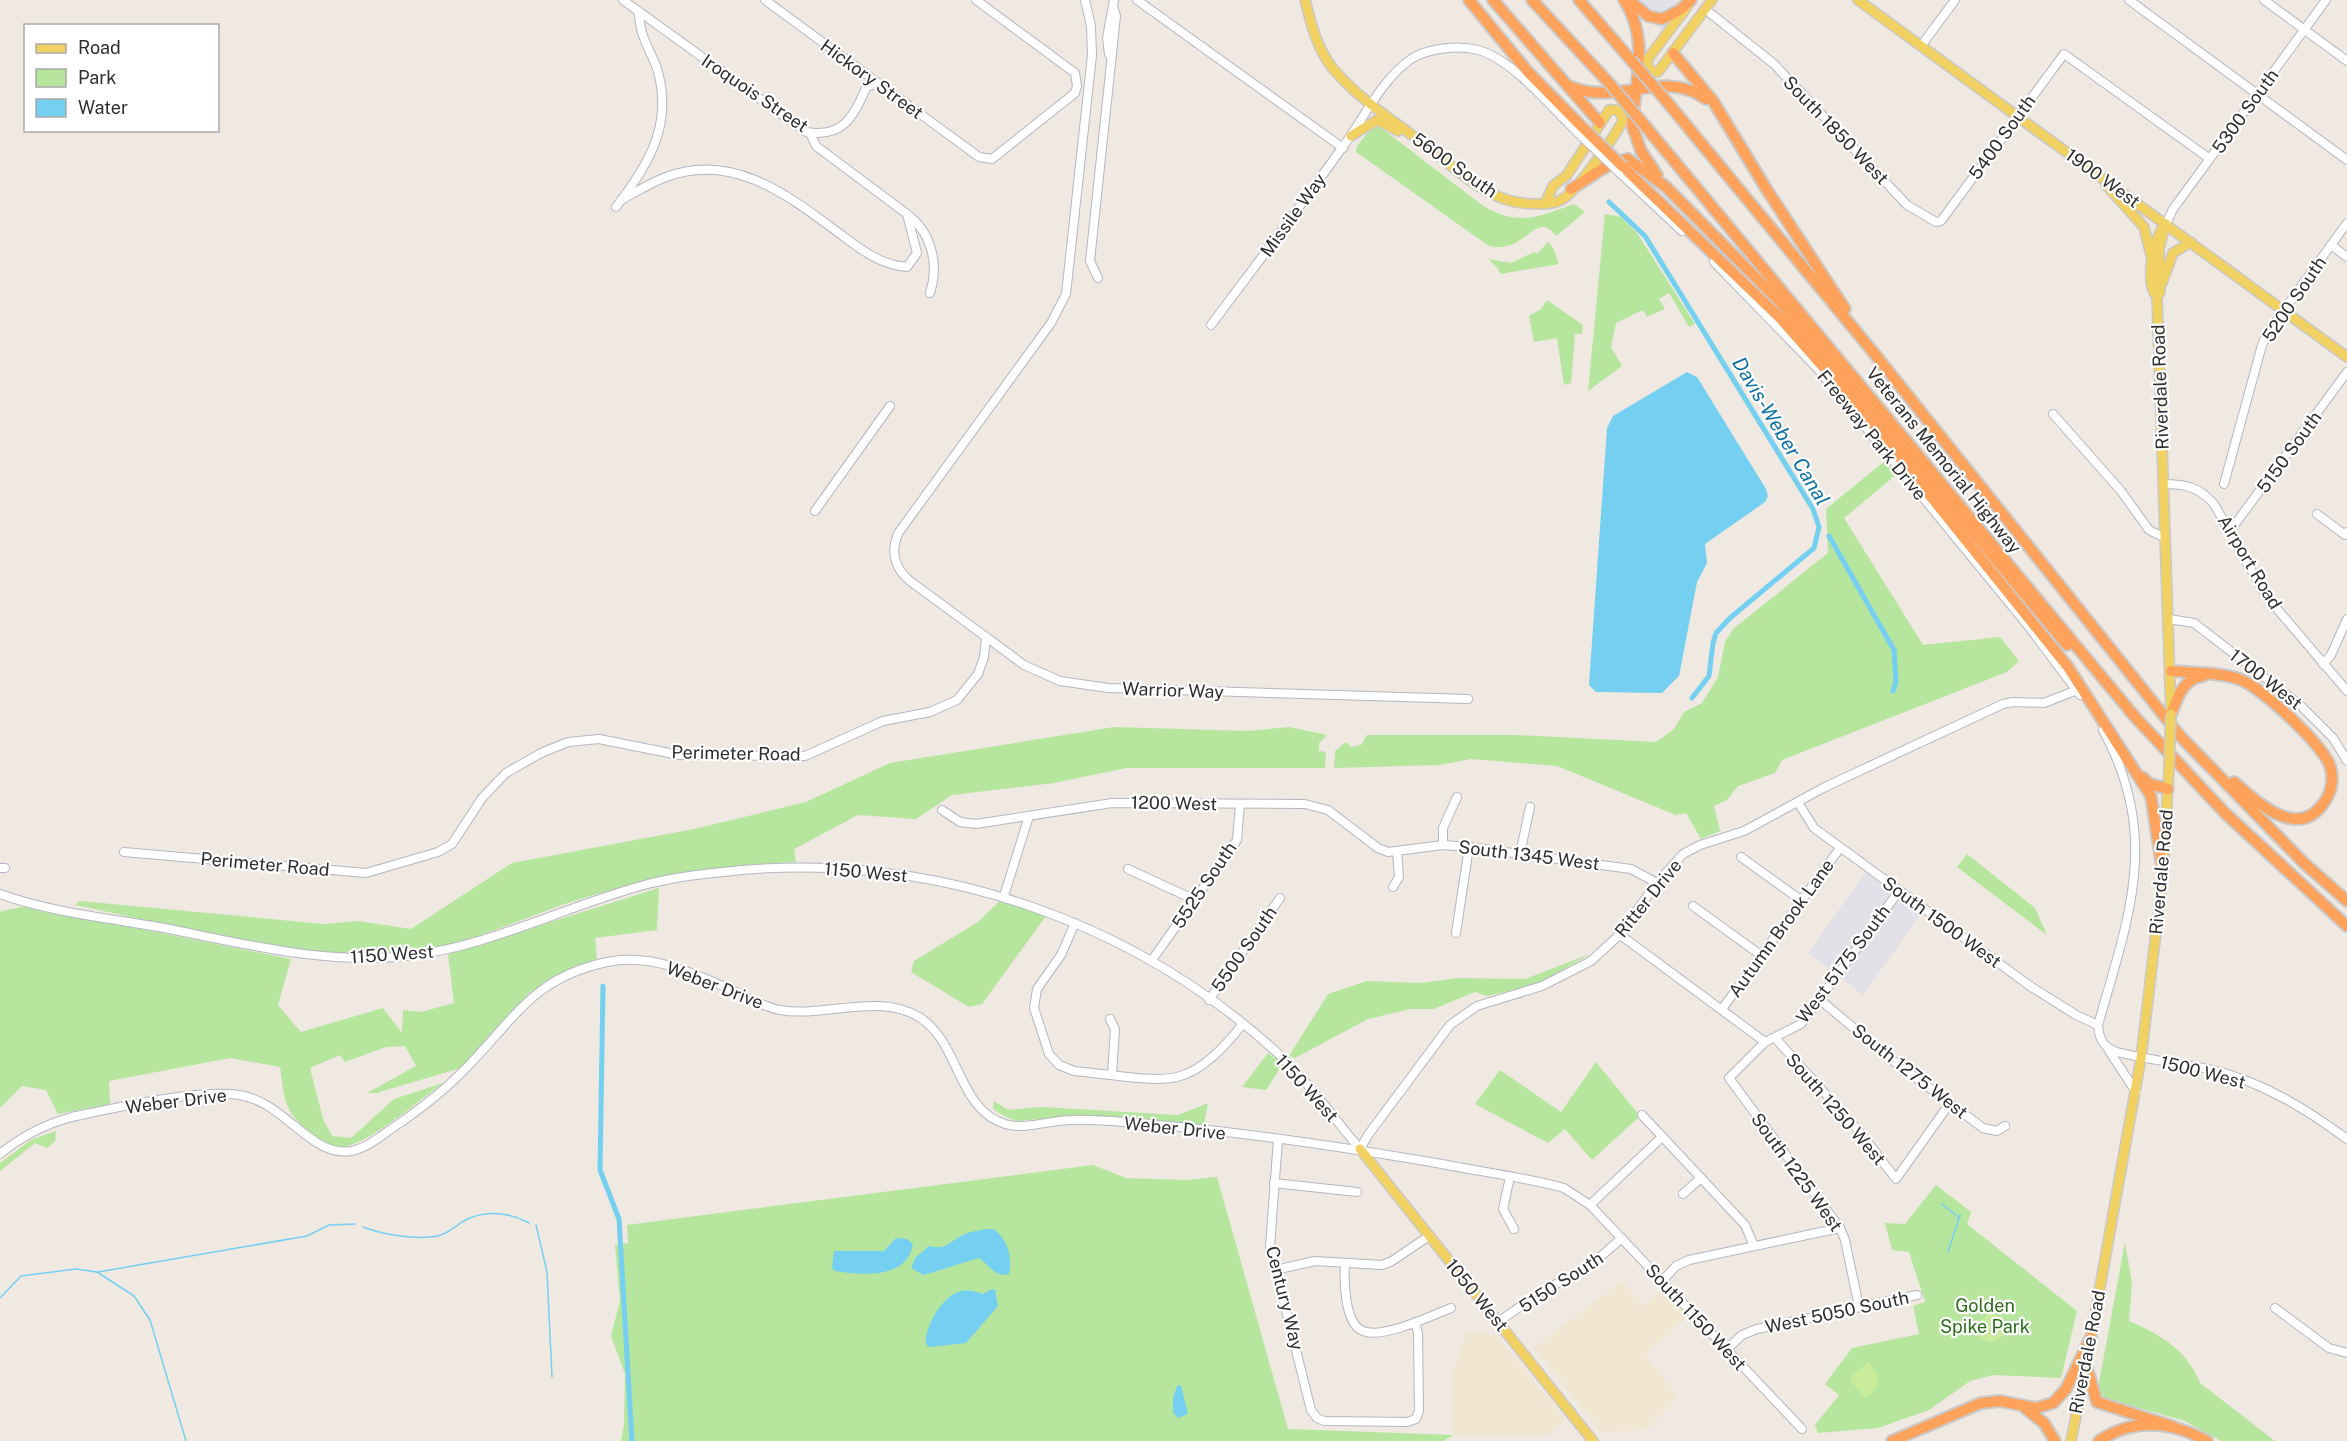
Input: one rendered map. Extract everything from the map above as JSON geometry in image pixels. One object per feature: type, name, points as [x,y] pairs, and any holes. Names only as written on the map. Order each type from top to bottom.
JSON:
[{"type":"highway","points":[[1469,0],[1578,128],[1781,319],[1861,410],[2068,668],[2136,770],[2154,803],[2163,874]]},
{"type":"highway","points":[[1493,0],[1600,123]]},
{"type":"highway","name":"Veterans Memorial Highway","points":[[1532,0],[1609,83],[2135,717],[2224,813],[2347,926]]},
{"type":"highway","name":"Veterans Memorial Highway","points":[[1580,0],[1873,352],[2181,737],[2304,863],[2347,901]]},
{"type":"highway","points":[[1627,0],[1648,16],[1662,19],[1680,10],[1692,0]]},
{"type":"highway","points":[[1627,0],[1635,15],[1640,41],[1632,125],[1634,137],[1650,166],[1666,187],[1780,302],[2055,631],[2109,694],[2135,717]]},
{"type":"highway","points":[[1673,53],[1717,107],[1767,190],[1873,352]]},
{"type":"highway","points":[[1566,84],[1581,91],[1607,95],[1636,89],[1679,86],[1694,90],[1717,107]]},
{"type":"highway","points":[[1571,189],[1612,161],[1628,159],[1666,187]]},
{"type":"highway","points":[[2171,671],[2240,679],[2258,689],[2322,751],[2332,774],[2327,798],[2319,810],[2309,816],[2298,819],[2279,816],[2262,807],[2181,737]]},
{"type":"highway","points":[[2170,714],[2182,688],[2189,681],[2194,677],[2212,674]]},
{"type":"highway","points":[[2136,770],[2150,784],[2168,789]]},
{"type":"highway","points":[[1893,1441],[1976,1404],[2000,1401],[2019,1406],[2043,1407],[2058,1398],[2067,1386],[2091,1337]]},
{"type":"highway","points":[[2086,1365],[2097,1402],[2174,1427],[2206,1441]]},
{"type":"highway","points":[[2019,1406],[2039,1418],[2055,1441]]},
{"type":"highway","points":[[2099,1441],[2118,1430],[2136,1425],[2156,1424],[2174,1427]]},
{"type":"main road","name":"5600 South","points":[[1305,0],[1323,54],[1341,77],[1443,159],[1484,189],[1502,198],[1533,204],[1561,200],[1614,137],[1623,121],[1619,110]]},
{"type":"main road","name":"5600 South","points":[[1650,72],[1647,60],[1692,0]]},
{"type":"main road","name":"5600 South","points":[[1650,72],[1658,72],[1712,0]]},
{"type":"main road","name":"1900 West","points":[[1858,0],[2347,357]]},
{"type":"main road","name":"5600 South","points":[[1619,110],[1650,72]]},
{"type":"main road","name":"5600 South","points":[[1546,202],[1553,186],[1567,175],[1609,110],[1619,110]]},
{"type":"main road","points":[[1351,136],[1377,120],[1392,126],[1422,149],[1443,159]]},
{"type":"main road","points":[[2094,172],[2144,227],[2152,260]]},
{"type":"main road","name":"Riverdale Road","points":[[2159,294],[2154,292],[2152,260],[2157,233],[2166,224]]},
{"type":"main road","name":"Riverdale Road","points":[[2071,1441],[2136,1092],[2163,874],[2171,671],[2163,484],[2159,294],[2159,249],[2166,224]]},
{"type":"main road","points":[[2159,294],[2173,253],[2191,242]]},
{"type":"main road","name":"1050 West","points":[[1360,1149],[1593,1441]]},
{"type":"street","name":"Iroquois Street","points":[[622,0],[806,132],[831,132],[842,126],[854,116],[867,86],[873,83],[879,84]]},
{"type":"street","name":"Hickory Street","points":[[765,0],[979,158],[992,159],[1075,93],[1077,86],[1075,72],[976,0]]},
{"type":"street","name":"Warrior Way","points":[[1085,0],[1091,26],[1092,55],[1066,294],[1051,323],[899,532],[894,545],[895,560],[902,574],[1024,665],[1060,681],[1108,688],[1468,699]]},
{"type":"street","points":[[1137,0],[1342,148]]},
{"type":"street","points":[[1921,46],[1954,0]]},
{"type":"street","points":[[2128,0],[2347,160]]},
{"type":"street","points":[[2264,0],[2347,61]]},
{"type":"street","name":"5300 South","points":[[2166,224],[2173,209],[2326,0]]},
{"type":"street","points":[[1098,278],[1089,261],[1110,55],[1106,42],[1110,13],[1114,3]]},
{"type":"street","name":"South 1850 West","points":[[1705,9],[1774,64],[1907,205],[1936,222],[1941,221]]},
{"type":"street","points":[[616,207],[652,154],[661,111],[659,73],[643,36],[638,11]]},
{"type":"street","points":[[1372,104],[1398,72],[1412,59],[1432,51],[1469,49],[1497,60],[1578,128]]},
{"type":"street","name":"5400 South","points":[[1941,221],[2064,54],[2210,159]]},
{"type":"street","name":"Missile Way","points":[[1211,325],[1351,136],[1372,104]]},
{"type":"street","points":[[810,133],[816,146],[907,214],[927,234],[934,279],[930,293]]},
{"type":"street","points":[[621,200],[666,177],[708,169],[729,171],[770,185],[873,258],[907,267],[914,262],[917,253],[907,214]]},
{"type":"street","name":"Freeway Park Drive","points":[[1621,169],[1817,368],[2029,627],[2077,690],[2104,732],[2123,770],[2133,804],[2135,888],[2129,919],[2098,1024]]},
{"type":"street","name":"5200 South","points":[[2224,484],[2262,345],[2284,310],[2347,223]]},
{"type":"street","points":[[2331,245],[2347,257]]},
{"type":"street","name":"5150 South","points":[[2230,531],[2347,372]]},
{"type":"street","points":[[815,511],[890,406]]},
{"type":"street","points":[[2053,414],[2109,476],[2149,530],[2165,538]]},
{"type":"street","name":"Airport Road","points":[[2163,484],[2188,485],[2207,495],[2266,596],[2347,691]]},
{"type":"street","points":[[2317,514],[2346,534]]},
{"type":"street","name":"1700 West","points":[[2169,619],[2194,623],[2300,704],[2333,738],[2347,761]]},
{"type":"street","points":[[2323,664],[2331,655],[2347,619]]},
{"type":"street","name":"Perimeter Road","points":[[124,852],[366,873],[438,852],[452,844],[482,798],[506,773],[541,753],[568,742],[599,739],[680,755],[806,756],[883,721],[930,712],[957,700],[978,674],[984,657],[986,637]]},
{"type":"street","name":"Ritter Drive","points":[[1360,1149],[1450,1025],[1477,1006],[1542,986],[1591,961],[1619,934],[1657,882],[1679,858],[1694,847],[1744,831],[1826,788],[2003,704],[2044,703],[2059,700],[2077,690]]},
{"type":"street","points":[[1443,844],[1443,828],[1457,797]]},
{"type":"street","name":"1200 West","points":[[942,810],[960,822],[976,824],[1112,803],[1315,806],[1328,810],[1378,848],[1397,851]]},
{"type":"street","name":"5525 South","points":[[1152,960],[1237,840],[1240,804]]},
{"type":"street","name":"South 1500 West","points":[[1799,804],[1814,828],[1840,848],[2030,987],[2064,1009],[2098,1024]]},
{"type":"street","points":[[1520,854],[1524,824],[1530,807]]},
{"type":"street","points":[[1004,896],[1029,816]]},
{"type":"street","name":"South 1345 West","points":[[1397,851],[1443,844],[1631,869],[1657,882]]},
{"type":"street","points":[[1456,933],[1468,847]]},
{"type":"street","name":"Autumn Brook Lane","points":[[1722,1009],[1840,848]]},
{"type":"street","points":[[1394,887],[1399,877],[1397,851]]},
{"type":"street","points":[[1740,856],[1802,901]]},
{"type":"street","name":"1150 West","points":[[0,894],[58,909],[266,949],[356,958],[409,956],[452,948],[647,884],[697,874],[775,867],[843,868],[913,875],[1004,896],[1075,923],[1152,960],[1209,1000],[1285,1060],[1360,1149]]},
{"type":"street","points":[[1128,869],[1195,900]]},
{"type":"street","name":"West 5175 South","points":[[1729,1078],[1766,1042],[1776,1039],[1801,1024],[1899,891]]},
{"type":"street","name":"5500 South","points":[[1209,1000],[1280,898]]},
{"type":"street","points":[[1693,906],[1762,956]]},
{"type":"street","points":[[1075,923],[1061,955],[1037,989],[1034,1008],[1049,1054],[1059,1065],[1074,1071],[1178,1077],[1201,1065],[1227,1043],[1242,1026]]},
{"type":"street","name":"South 1250 West","points":[[1619,934],[1766,1042]]},
{"type":"street","name":"Weber Drive","points":[[0,1154],[20,1138],[55,1121],[193,1096],[229,1094],[268,1104],[326,1148],[339,1153],[357,1150],[405,1119],[447,1086],[516,1011],[551,982],[579,969],[628,960],[650,961],[680,968],[780,1010],[878,1007],[922,1018],[939,1036],[981,1109],[1002,1123],[1013,1125],[1072,1120],[1100,1121],[1360,1149]]},
{"type":"street","name":"South 1275 West","points":[[1819,999],[1983,1128],[1997,1131],[2005,1126]]},
{"type":"street","points":[[1110,1019],[1115,1029],[1112,1074]]},
{"type":"street","points":[[2098,1024],[2098,1035],[2136,1092]]},
{"type":"street","name":"South 1250 West","points":[[1776,1039],[1826,1092],[1896,1179],[1950,1103]]},
{"type":"street","name":"1500 West","points":[[2108,1049],[2141,1058],[2219,1072],[2283,1097],[2347,1139]]},
{"type":"street","name":"South 1225 West","points":[[1729,1078],[1840,1228],[1845,1240],[1860,1307]]},
{"type":"street","points":[[1642,1115],[1745,1225],[1754,1246]]},
{"type":"street","points":[[1360,1149],[1564,1188],[1590,1205],[1662,1137]]},
{"type":"street","name":"Century Way","points":[[1278,1139],[1269,1239],[1275,1270],[1301,1360],[1311,1410],[1317,1418],[1324,1421],[1407,1422],[1416,1419],[1419,1411],[1418,1333],[1415,1322]]},
{"type":"street","points":[[1510,1176],[1503,1209],[1514,1229]]},
{"type":"street","points":[[1683,1194],[1701,1178]]},
{"type":"street","points":[[1274,1183],[1357,1192]]},
{"type":"street","name":"South 1150 West","points":[[1590,1205],[1802,1429]]},
{"type":"street","points":[[1662,1281],[1676,1266],[1689,1260],[1840,1228]]},
{"type":"street","points":[[1275,1270],[1315,1261],[1382,1264],[1430,1236]]},
{"type":"street","name":"5150 South","points":[[1498,1322],[1544,1290],[1585,1270],[1622,1238]]},
{"type":"street","points":[[1345,1263],[1345,1291],[1353,1323],[1360,1330],[1370,1333],[1415,1322],[1451,1308]]},
{"type":"street","name":"West 5050 South","points":[[1727,1349],[1742,1335],[1757,1329],[1917,1295]]},
{"type":"street","points":[[2275,1308],[2329,1348],[2347,1353]]},
{"type":"shaded area","points":[[1631,0],[1674,0],[1689,11],[1669,37]]},
{"type":"shaded area","points":[[1866,872],[1921,914],[1863,995],[1808,953]]},
{"type":"shaded area","points":[[1622,1281],[1644,1306],[1663,1289],[1688,1315],[1645,1356],[1679,1397],[1647,1430],[1599,1432],[1594,1422],[1534,1347]]},
{"type":"shaded area","points":[[1467,1332],[1496,1335],[1565,1419],[1548,1435],[1453,1435],[1454,1368]]},
{"type":"green space","points":[[1373,126],[1380,127],[1482,205],[1495,212],[1517,218],[1528,218],[1574,204],[1585,212],[1556,236],[1546,227],[1541,227],[1510,245],[1489,246],[1356,152],[1357,146]]},
{"type":"green space","points":[[1605,214],[1621,217],[1637,233],[1695,324],[1689,327],[1669,293],[1659,299],[1665,309],[1647,317],[1643,310],[1616,323],[1611,347],[1622,366],[1588,391]]},
{"type":"green space","points":[[1548,242],[1559,264],[1500,274],[1498,268],[1488,259],[1511,263],[1534,252],[1537,254]]},
{"type":"green space","points":[[1547,300],[1583,325],[1582,334],[1575,334],[1571,383],[1564,385],[1557,338],[1534,342],[1529,316],[1541,309]]},
{"type":"green space","points":[[1885,461],[1897,474],[1844,518],[1923,645],[2000,637],[2019,661],[2007,672],[1782,760],[1775,773],[1738,786],[1727,800],[1714,806],[1720,831],[1701,839],[1686,813],[1676,815],[1557,766],[1471,759],[1440,765],[1334,768],[1335,751],[1346,742],[1351,747],[1361,745],[1367,735],[1517,735],[1656,742],[1674,729],[1684,712],[1702,703],[1718,677],[1725,642],[1733,629],[1828,553],[1826,509]]},
{"type":"green space","points":[[1114,727],[1248,731],[1289,727],[1327,735],[1319,743],[1319,751],[1326,752],[1325,768],[1126,768],[1054,783],[952,795],[916,819],[858,815],[794,849],[796,862],[712,869],[631,885],[577,900],[473,938],[408,952],[367,954],[283,948],[76,905],[79,901],[324,924],[358,921],[411,929],[512,863],[694,829],[806,802],[890,763]]},
{"type":"green space","points":[[1967,854],[2035,908],[2047,935],[1957,867]]},
{"type":"green space","points":[[659,888],[657,930],[595,938],[597,959],[550,978],[527,995],[461,1068],[376,1093],[367,1093],[416,1066],[405,1046],[386,1047],[345,1062],[340,1055],[310,1068],[323,1119],[332,1136],[351,1138],[394,1099],[443,1083],[379,1131],[352,1145],[338,1147],[323,1141],[296,1119],[287,1105],[280,1067],[230,1058],[109,1081],[110,1104],[58,1114],[46,1090],[22,1086],[0,1108],[0,912],[2,911],[26,906],[291,959],[278,1005],[301,1032],[383,1008],[402,1033],[403,1010],[421,1012],[454,1003],[448,954]]},
{"type":"green space","points":[[1002,899],[1046,916],[982,1004],[969,1007],[911,972],[914,961],[978,922]]},
{"type":"green space","points":[[1590,954],[1536,985],[1487,996],[1475,992],[1434,1009],[1410,1009],[1368,1019],[1295,1058],[1289,1056],[1328,994],[1367,981],[1421,983],[1458,978],[1525,979]]},
{"type":"green space","points":[[1268,1053],[1283,1064],[1266,1090],[1242,1087]]},
{"type":"green space","points":[[1596,1062],[1640,1116],[1592,1160],[1565,1129],[1548,1143],[1475,1104],[1500,1070],[1561,1112]]},
{"type":"green space","points":[[994,1101],[1008,1110],[1041,1107],[1178,1115],[1208,1103],[1204,1125],[1072,1116],[1018,1121],[993,1109]]},
{"type":"green space","points":[[56,1131],[55,1141],[47,1148],[35,1143],[0,1171],[0,1163],[31,1140]]},
{"type":"green space","points":[[1093,1165],[1126,1178],[1186,1180],[1217,1177],[1288,1429],[1453,1435],[1444,1441],[621,1441],[624,1425],[625,1374],[611,1336],[620,1301],[615,1245],[628,1243],[627,1225]]},
{"type":"green space","name":"Golden Spike Park","points":[[1936,1185],[1971,1212],[1967,1224],[2077,1311],[2061,1378],[1993,1375],[1970,1381],[1929,1410],[1878,1428],[1818,1433],[1815,1425],[1839,1395],[1825,1384],[1852,1348],[1919,1334],[1913,1306],[1925,1302],[1909,1252],[1892,1250],[1885,1223],[1905,1224]]},
{"type":"green space","points":[[2125,1242],[2132,1283],[2129,1321],[2172,1345],[2188,1362],[2200,1383],[2275,1441],[2221,1441],[2185,1421],[2100,1397],[2099,1383]]},
{"type":"green space","points":[[1993,1313],[2009,1327],[1996,1341],[1989,1342],[1973,1331],[1987,1314]]},
{"type":"green space","points":[[1868,1362],[1877,1376],[1877,1385],[1866,1398],[1851,1382],[1851,1377]]},
{"type":"water","points":[[1687,372],[1697,377],[1766,489],[1768,496],[1765,502],[1705,544],[1707,563],[1697,582],[1679,676],[1662,693],[1596,692],[1589,685],[1607,428],[1613,416]]},
{"type":"water","points":[[993,1229],[998,1233],[1008,1248],[1009,1274],[996,1273],[979,1258],[924,1275],[911,1268],[915,1258],[929,1246],[947,1245],[963,1235]]},
{"type":"water","points":[[896,1238],[907,1239],[913,1244],[909,1256],[893,1269],[857,1274],[835,1271],[832,1268],[834,1251],[884,1251]]},
{"type":"water","points":[[992,1289],[995,1290],[998,1306],[966,1343],[929,1347],[926,1344],[928,1330],[935,1314],[952,1295],[961,1291],[983,1294]]},
{"type":"water","points":[[1181,1385],[1188,1414],[1178,1418],[1173,1412],[1173,1398],[1177,1386]]},
{"type":"waterway","name":"Davis-Weber Canal","points":[[1609,202],[1645,236],[1813,509],[1819,527],[1814,548],[1730,618],[1716,633],[1709,676],[1692,698]]},
{"type":"waterway","points":[[1829,536],[1894,650],[1896,682],[1893,691]]},
{"type":"waterway","points":[[603,986],[600,1170],[619,1219],[632,1441]]},
{"type":"waterway","points":[[1942,1204],[1958,1217]]},
{"type":"waterway","points":[[363,1227],[390,1234],[429,1237],[441,1235],[479,1215],[505,1214],[529,1223]]},
{"type":"waterway","points":[[1948,1252],[1960,1215]]},
{"type":"waterway","points":[[98,1272],[307,1236],[329,1225],[355,1224]]},
{"type":"waterway","points":[[536,1225],[547,1272],[552,1377]]},
{"type":"waterway","points":[[0,1298],[21,1276],[76,1269],[97,1272],[134,1296],[150,1320],[186,1441]]}]
